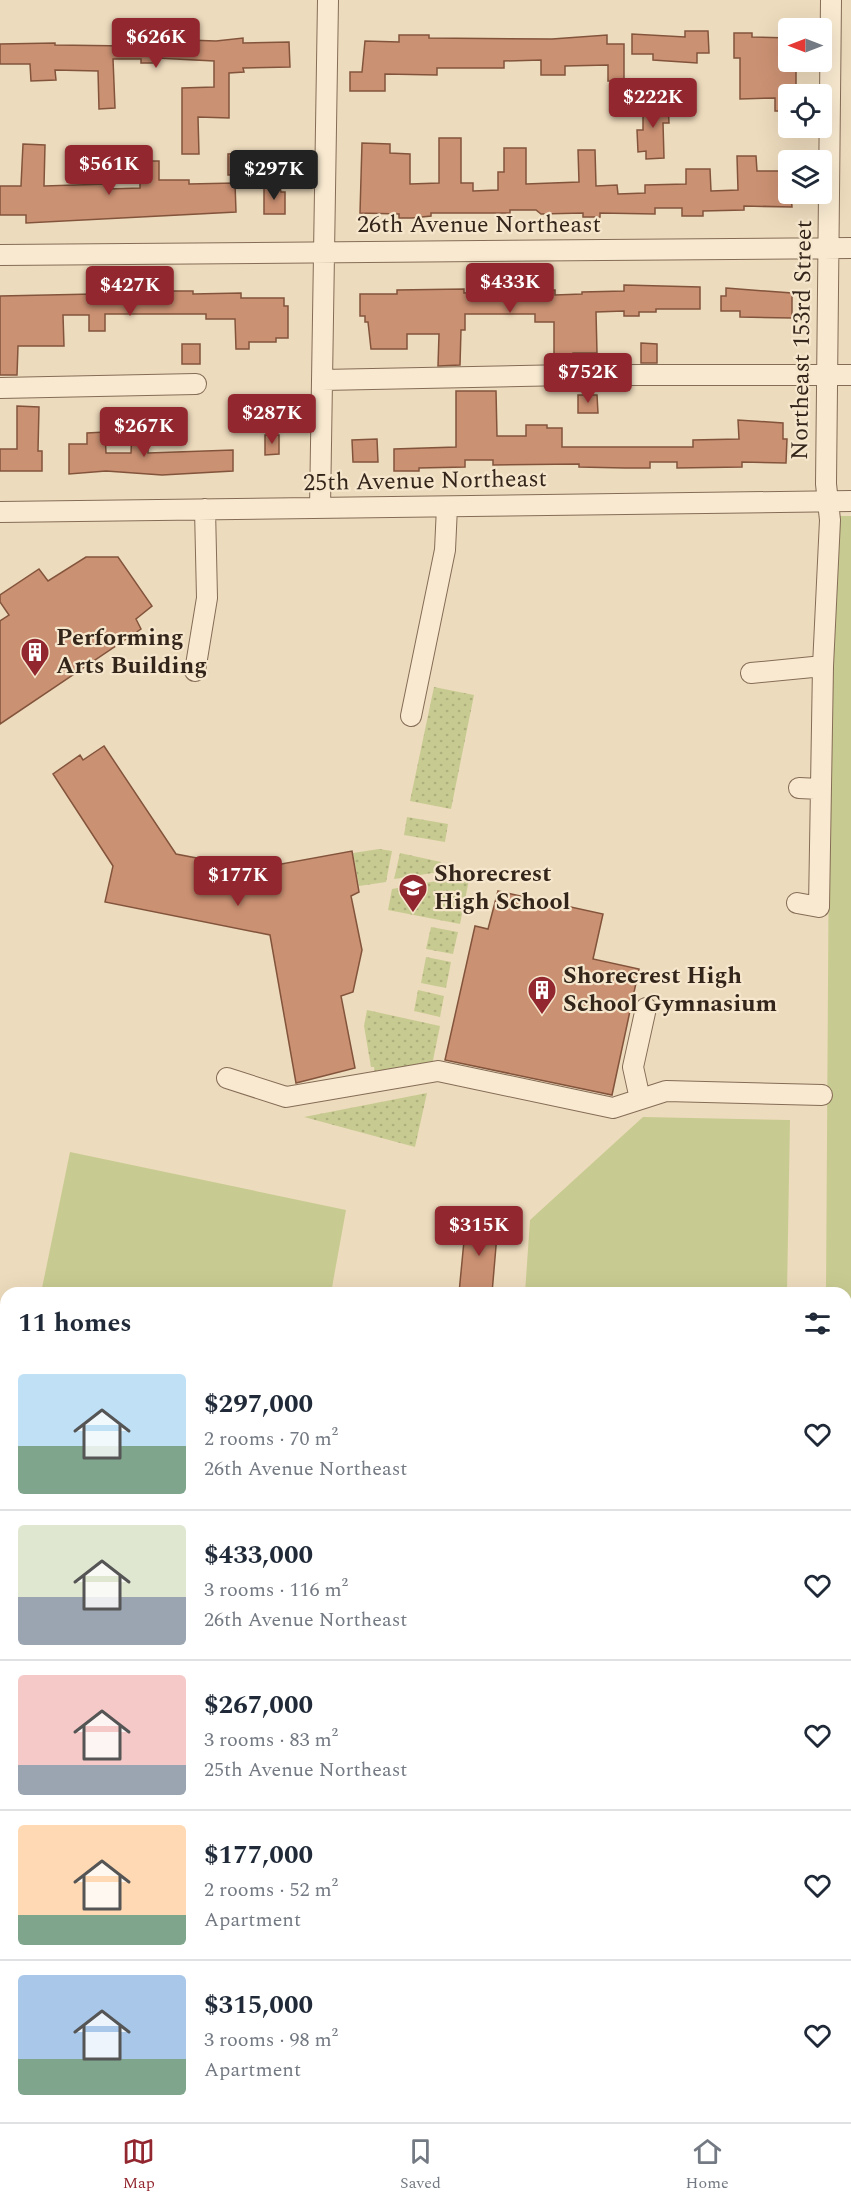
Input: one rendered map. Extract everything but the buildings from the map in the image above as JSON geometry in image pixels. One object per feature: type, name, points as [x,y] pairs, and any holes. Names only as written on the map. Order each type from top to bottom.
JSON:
[{"type":"street","points":[[320,508],[328,0]]},
{"type":"street","name":"Northeast 153rd Street","points":[[797,903],[819,907],[823,666],[830,520],[826,501],[831,0]]},
{"type":"street","name":"26th Avenue Northeast","points":[[0,255],[851,248]]},
{"type":"street","points":[[322,380],[569,375],[851,375]]},
{"type":"street","points":[[0,387],[196,384]]},
{"type":"street","name":"25th Avenue Northeast","points":[[0,512],[851,501]]},
{"type":"street","points":[[411,716],[446,550],[447,507]]},
{"type":"street","points":[[195,671],[207,598],[205,509]]},
{"type":"street","points":[[751,672],[823,666]]},
{"type":"street","points":[[799,788],[820,789]]},
{"type":"street","points":[[640,1099],[633,1067],[646,1008]]},
{"type":"street","points":[[227,1078],[286,1097],[438,1071],[604,1108],[613,1108],[666,1091],[822,1095]]},
{"type":"green space","points":[[831,516],[851,516],[851,1287],[826,1287]]},
{"type":"green space","points":[[434,687],[474,695],[451,809],[410,801]]},
{"type":"green space","points":[[407,817],[448,824],[445,842],[404,835]]},
{"type":"green space","points":[[379,849],[392,851],[386,882],[359,886],[353,853]]},
{"type":"green space","points":[[400,853],[441,862],[439,872],[394,879]]},
{"type":"green space","points":[[470,875],[460,924],[388,910],[392,889]]},
{"type":"green space","points":[[431,927],[458,932],[453,954],[426,949]]},
{"type":"green space","points":[[426,957],[451,962],[446,988],[421,983]]},
{"type":"green space","points":[[418,990],[444,996],[440,1017],[414,1011]]},
{"type":"green space","points":[[367,1010],[440,1026],[432,1065],[375,1076],[374,1067],[371,1067],[364,1026]]},
{"type":"green space","points":[[427,1093],[415,1147],[304,1117]]},
{"type":"green space","points":[[643,1117],[790,1120],[787,1287],[525,1287],[530,1220]]},
{"type":"green space","points":[[70,1152],[346,1210],[332,1287],[42,1287]]},
{"type":"place","name":"Performing Arts Building","points":[[35,678]]},
{"type":"place","name":"Shorecrest High School","points":[[413,914]]},
{"type":"place","name":"Shorecrest High School Gymnasium","points":[[542,1016]]}]
